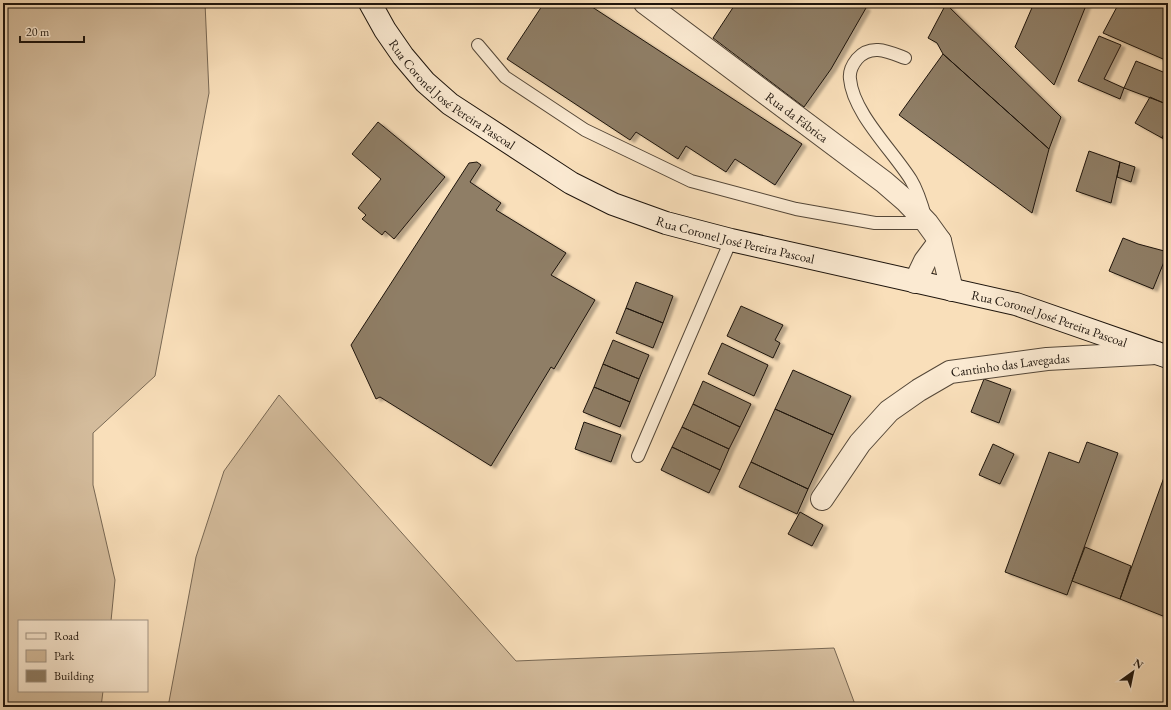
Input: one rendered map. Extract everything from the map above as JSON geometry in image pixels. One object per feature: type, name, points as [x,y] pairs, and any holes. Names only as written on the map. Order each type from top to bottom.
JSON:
[{"type":"main road","name":"Rua Coronel José Pereira Pascoal","points":[[370,3],[385,30],[403,56],[425,82],[450,104],[571,183],[613,204],[666,223],[731,240],[1016,304],[1162,355]]},
{"type":"main road","name":"Rua da Fábrica","points":[[645,3],[884,182],[906,201],[927,223],[940,241],[952,290]]},
{"type":"main road","points":[[915,282],[925,261],[940,241]]},
{"type":"main road","name":"Cantinho das Lavegadas","points":[[822,499],[860,443],[889,411],[919,390],[950,372],[1047,359],[1162,355]]},
{"type":"lane","points":[[478,45],[505,77],[585,130],[691,181],[804,210],[875,222],[927,223],[912,181],[860,108],[852,88],[850,77],[851,69],[862,53],[871,50],[883,50],[905,58]]},
{"type":"lane","points":[[638,456],[731,240]]},
{"type":"green space","points":[[3,3],[205,3],[209,93],[155,376],[93,433],[93,485],[115,580],[111,620],[18,620],[18,692],[103,692],[101,707],[3,707]]},
{"type":"green space","points":[[279,395],[516,661],[834,648],[856,707],[168,707],[196,557],[224,471]]},
{"type":"building","points":[[544,3],[586,3],[802,144],[775,185],[735,159],[726,172],[686,146],[678,159],[636,132],[630,140],[507,59]]},
{"type":"building","points":[[736,3],[857,3],[866,8],[831,69],[804,107],[713,38]]},
{"type":"building","points":[[1034,3],[1087,3],[1054,85],[1015,47]]},
{"type":"building","points":[[1119,3],[1168,3],[1168,47],[1163,59],[1103,33]]},
{"type":"building","points":[[946,4],[1061,117],[1049,149],[943,54],[937,43],[928,38]]},
{"type":"building","points":[[1099,36],[1121,45],[1104,79],[1124,88],[1120,99],[1078,81]]},
{"type":"building","points":[[943,54],[1049,149],[1032,213],[899,115]]},
{"type":"building","points":[[1136,61],[1168,74],[1168,95],[1164,103],[1124,88]]},
{"type":"building","points":[[1150,97],[1168,105],[1168,126],[1162,138],[1135,123]]},
{"type":"building","points":[[378,122],[445,177],[394,239],[385,231],[382,235],[362,219],[366,215],[358,208],[381,179],[352,154]]},
{"type":"building","points":[[1168,126],[1168,143],[1162,138]]},
{"type":"building","points":[[1089,151],[1120,162],[1111,203],[1076,191]]},
{"type":"building","points":[[477,162],[481,165],[470,182],[501,203],[496,210],[566,253],[551,275],[595,300],[554,369],[551,367],[491,466],[380,397],[376,399],[351,345],[469,163]]},
{"type":"building","points":[[1120,162],[1135,167],[1131,182],[1117,177]]},
{"type":"building","points":[[1123,238],[1138,244],[1168,252],[1153,289],[1109,271]]},
{"type":"building","points":[[636,282],[673,296],[663,323],[626,308]]},
{"type":"building","points":[[741,306],[783,325],[775,340],[780,343],[773,358],[727,336]]},
{"type":"building","points":[[626,308],[663,323],[653,348],[616,333]]},
{"type":"building","points":[[613,340],[649,355],[639,379],[603,364]]},
{"type":"building","points":[[722,343],[768,365],[754,396],[708,374]]},
{"type":"building","points":[[603,364],[639,379],[630,402],[594,387]]},
{"type":"building","points":[[793,370],[851,396],[833,435],[775,409]]},
{"type":"building","points":[[984,379],[1011,389],[999,423],[971,412]]},
{"type":"building","points":[[703,381],[751,404],[740,427],[693,404]]},
{"type":"building","points":[[594,387],[630,402],[620,427],[583,412]]},
{"type":"building","points":[[693,404],[740,427],[729,449],[682,427]]},
{"type":"building","points":[[775,409],[833,435],[808,489],[751,462]]},
{"type":"building","points":[[584,422],[621,435],[611,462],[575,449]]},
{"type":"building","points":[[682,427],[729,449],[720,470],[672,447]]},
{"type":"building","points":[[1087,442],[1118,453],[1067,595],[1005,572],[1049,452],[1079,463]]},
{"type":"building","points":[[993,444],[1014,454],[1000,484],[979,475]]},
{"type":"building","points":[[672,447],[720,470],[709,493],[661,470]]},
{"type":"building","points":[[751,462],[808,489],[797,514],[739,487]]},
{"type":"building","points":[[1168,469],[1168,618],[1120,599]]},
{"type":"building","points":[[800,512],[823,525],[812,546],[788,534]]},
{"type":"building","points":[[1085,547],[1131,566],[1120,599],[1072,581]]}]
